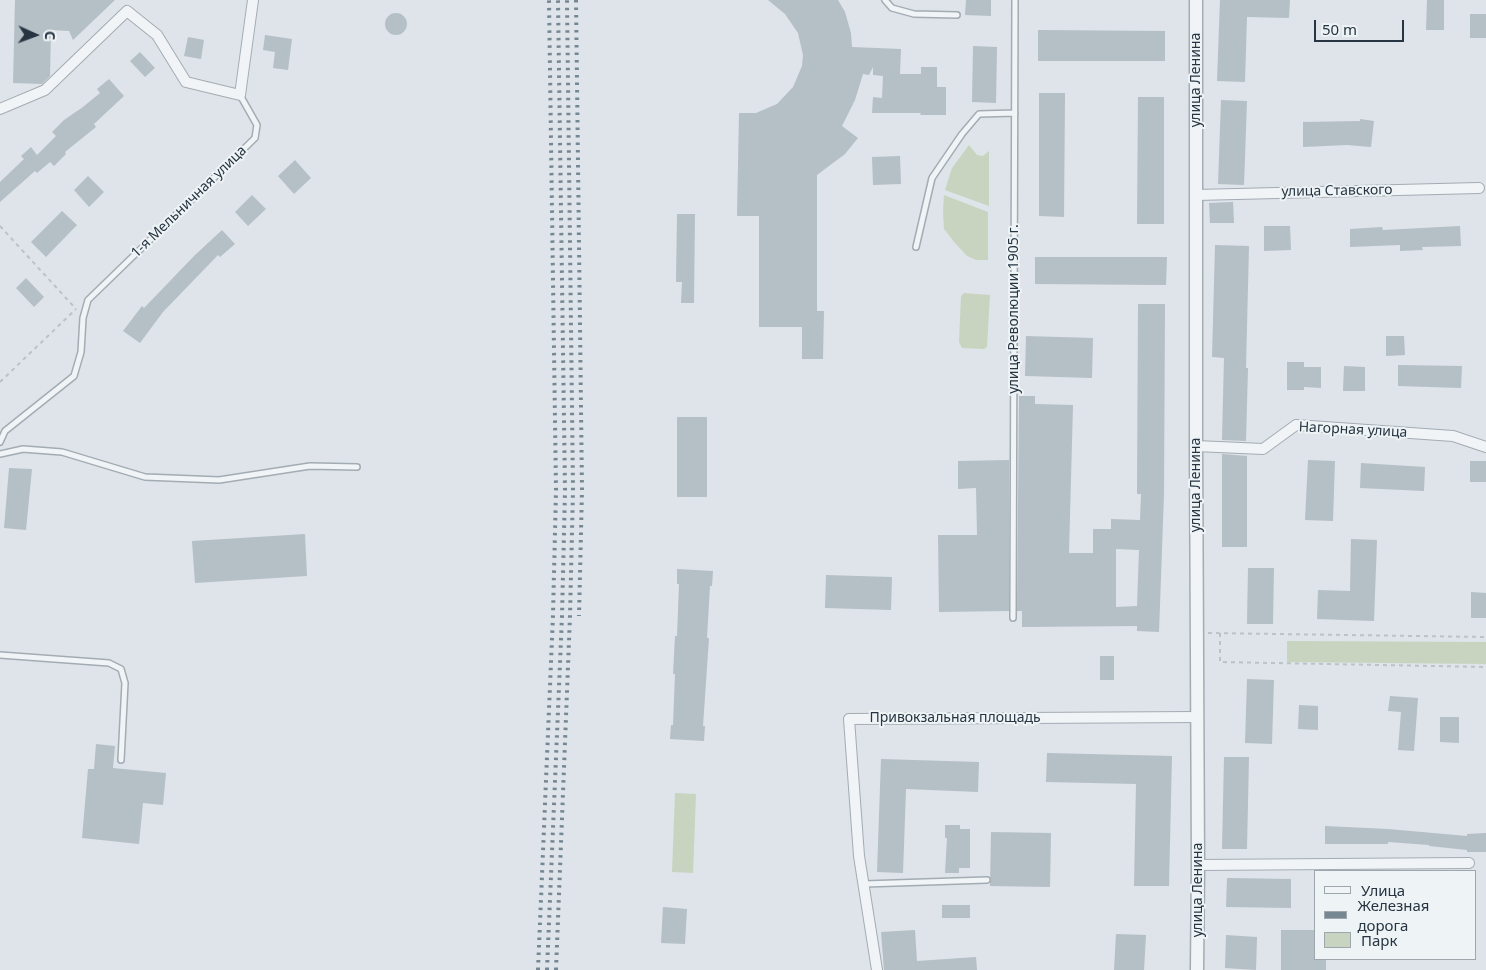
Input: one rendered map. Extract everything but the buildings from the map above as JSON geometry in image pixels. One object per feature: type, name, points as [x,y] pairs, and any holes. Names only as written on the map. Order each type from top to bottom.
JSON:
[{"type":"street","points":[[0,109],[45,90],[127,11],[157,35],[186,82],[240,95],[253,0]]},
{"type":"street","name":"улица Ленина","points":[[1196,0],[1197,970]]},
{"type":"street","name":"улица Ставского","points":[[1196,195],[1479,188]]},
{"type":"street","name":"Нагорная улица","points":[[1196,446],[1263,449],[1296,425],[1453,436],[1486,447]]},
{"type":"street","name":"Привокзальная площадь","points":[[864,884],[859,856],[849,719],[1197,717]]},
{"type":"street","points":[[1198,865],[1469,863]]},
{"type":"street","points":[[864,884],[877,970]]},
{"type":"lane","points":[[885,0],[892,8],[914,14],[957,15]]},
{"type":"lane","name":"улица Революции 1905 г.","points":[[1014,618],[1015,0]]},
{"type":"lane","name":"1-я Мельничная улица","points":[[88,300],[255,138],[257,125],[240,95]]},
{"type":"lane","points":[[916,247],[932,178],[962,134],[979,114],[1015,113]]},
{"type":"lane","points":[[0,442],[5,431],[74,376],[81,352],[83,318],[88,300]]},
{"type":"lane","points":[[0,454],[23,449],[62,452],[145,476],[219,480],[310,466],[357,467]]},
{"type":"lane","points":[[0,655],[109,663],[121,669],[125,683],[121,760]]},
{"type":"lane","points":[[864,884],[987,880]]},
{"type":"path","points":[[0,226],[76,309]]},
{"type":"path","points":[[0,382],[76,309],[88,300]]},
{"type":"path","points":[[1197,633],[1486,637]]},
{"type":"path","points":[[1220,634],[1220,662],[1486,666]]},
{"type":"green space","points":[[969,145],[977,155],[983,156],[989,151],[989,206],[945,190],[952,168]]},
{"type":"green space","points":[[944,195],[988,212],[988,260],[976,260],[967,256],[944,229]]},
{"type":"green space","points":[[964,293],[990,295],[987,347],[984,349],[962,348],[959,342],[961,296]]},
{"type":"green space","points":[[1287,641],[1486,642],[1486,664],[1287,662]]},
{"type":"green space","points":[[675,793],[696,794],[693,873],[672,872]]},
{"type":"railway","points":[[538,970],[553,615],[556,490],[549,0]]},
{"type":"railway","points":[[547,970],[562,616],[565,490],[558,0]]},
{"type":"railway","points":[[556,970],[573,490],[567,0]]},
{"type":"railway","points":[[576,0],[582,490],[579,616]]}]
